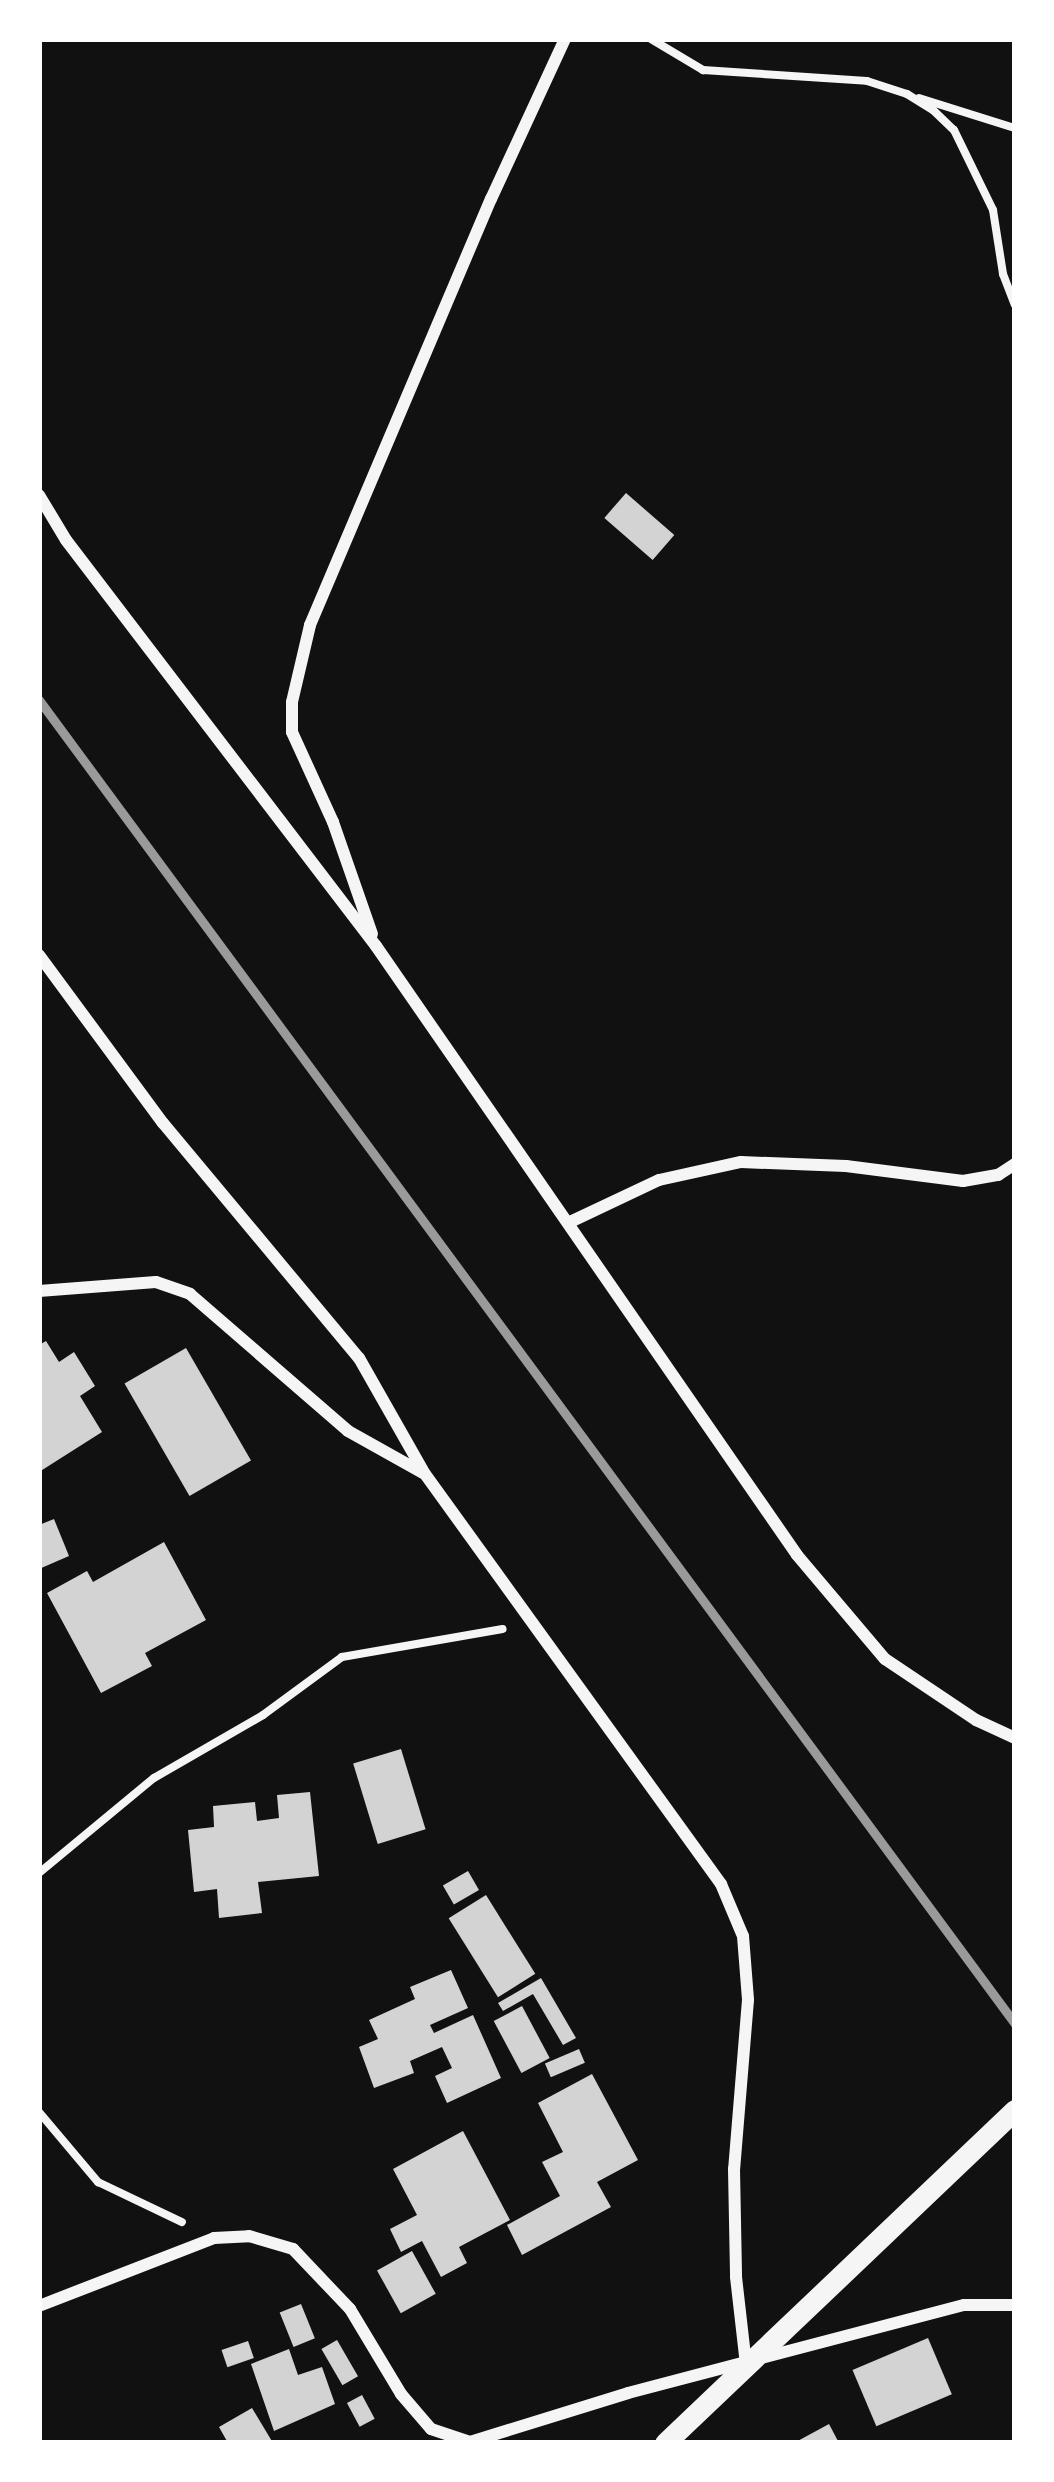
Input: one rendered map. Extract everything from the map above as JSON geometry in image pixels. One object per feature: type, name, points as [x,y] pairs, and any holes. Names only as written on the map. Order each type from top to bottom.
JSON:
[{"type":"street","points":[[376,946],[340,840],[292,732],[292,701],[310,625],[565,39]]},
{"type":"street","points":[[39,495],[66,540],[376,946],[797,1555],[885,1659],[976,1720],[1015,1738]]},
{"type":"street","points":[[39,955],[163,1123],[358,1358],[425,1474],[721,1884],[743,1936],[748,2000],[734,2169],[736,2277],[746,2365]]},
{"type":"street","points":[[570,1222],[659,1180],[741,1162],[847,1166],[963,1180],[998,1175],[1015,1164]]},
{"type":"street","points":[[39,1291],[156,1282],[190,1294],[348,1431],[425,1474]]},
{"type":"street","points":[[665,2443],[1015,2110]]},
{"type":"street","points":[[39,2306],[214,2238],[249,2236],[293,2248],[350,2309],[401,2394],[431,2429],[470,2442],[628,2393],[964,2305],[1015,2305]]},
{"type":"path","points":[[651,39],[703,70],[866,81],[1015,128]]},
{"type":"path","points":[[907,94],[954,130],[976,172],[993,209],[1003,274],[1015,305]]},
{"type":"path","points":[[39,1873],[154,1778],[262,1715],[342,1657],[534,1624]]},
{"type":"path","points":[[39,2112],[98,2182],[214,2238]]},
{"type":"building","points":[[626,493],[674,535],[653,560],[604,518]]},
{"type":"building","points":[[46,1341],[59,1362],[74,1352],[95,1386],[80,1396],[102,1432],[39,1472],[39,1345]]},
{"type":"building","points":[[186,1348],[251,1461],[190,1496],[125,1384]]},
{"type":"building","points":[[54,1519],[69,1556],[39,1569],[39,1525]]},
{"type":"building","points":[[164,1542],[206,1620],[145,1653],[152,1666],[101,1693],[47,1593],[87,1571],[93,1582]]},
{"type":"building","points":[[401,1749],[426,1829],[378,1844],[353,1764]]},
{"type":"building","points":[[310,1792],[319,1876],[258,1882],[262,1913],[219,1918],[217,1889],[194,1892],[188,1830],[214,1827],[213,1806],[255,1802],[257,1821],[279,1818],[277,1795]]},
{"type":"building","points":[[468,1871],[479,1890],[454,1905],[443,1886]]},
{"type":"building","points":[[486,1895],[535,1974],[498,1997],[449,1918]]},
{"type":"building","points":[[451,1970],[468,2008],[430,2025],[434,2033],[473,2015],[501,2078],[447,2103],[435,2076],[452,2068],[442,2047],[410,2061],[414,2073],[374,2088],[359,2047],[378,2039],[369,2020],[415,1999],[410,1987]]},
{"type":"building","points":[[541,1978],[576,2038],[563,2045],[533,1994],[503,2011],[498,2003]]},
{"type":"building","points":[[522,2006],[550,2058],[521,2073],[494,2021]]},
{"type":"building","points":[[579,2049],[585,2063],[551,2077],[545,2063]]},
{"type":"building","points":[[592,2074],[638,2160],[597,2182],[611,2207],[522,2255],[507,2225],[560,2196],[542,2162],[563,2152],[538,2103]]},
{"type":"building","points":[[463,2131],[510,2220],[459,2247],[467,2263],[441,2277],[422,2241],[401,2252],[390,2229],[417,2215],[393,2169]]},
{"type":"building","points":[[412,2251],[436,2294],[401,2313],[377,2270]]},
{"type":"building","points":[[301,2304],[315,2338],[294,2347],[280,2313]]},
{"type":"building","points":[[928,2338],[952,2394],[876,2426],[853,2370]]},
{"type":"building","points":[[337,2340],[358,2376],[342,2385],[321,2349]]},
{"type":"building","points":[[248,2341],[254,2358],[227,2367],[222,2350]]},
{"type":"building","points":[[289,2349],[298,2375],[322,2367],[335,2404],[274,2431],[251,2364]]},
{"type":"building","points":[[362,2395],[375,2419],[360,2427],[347,2403]]},
{"type":"building","points":[[252,2408],[273,2443],[228,2443],[219,2427]]},
{"type":"building","points":[[829,2424],[839,2443],[794,2443]]},
{"type":"railway","points":[[39,700],[1015,2024]]}]
